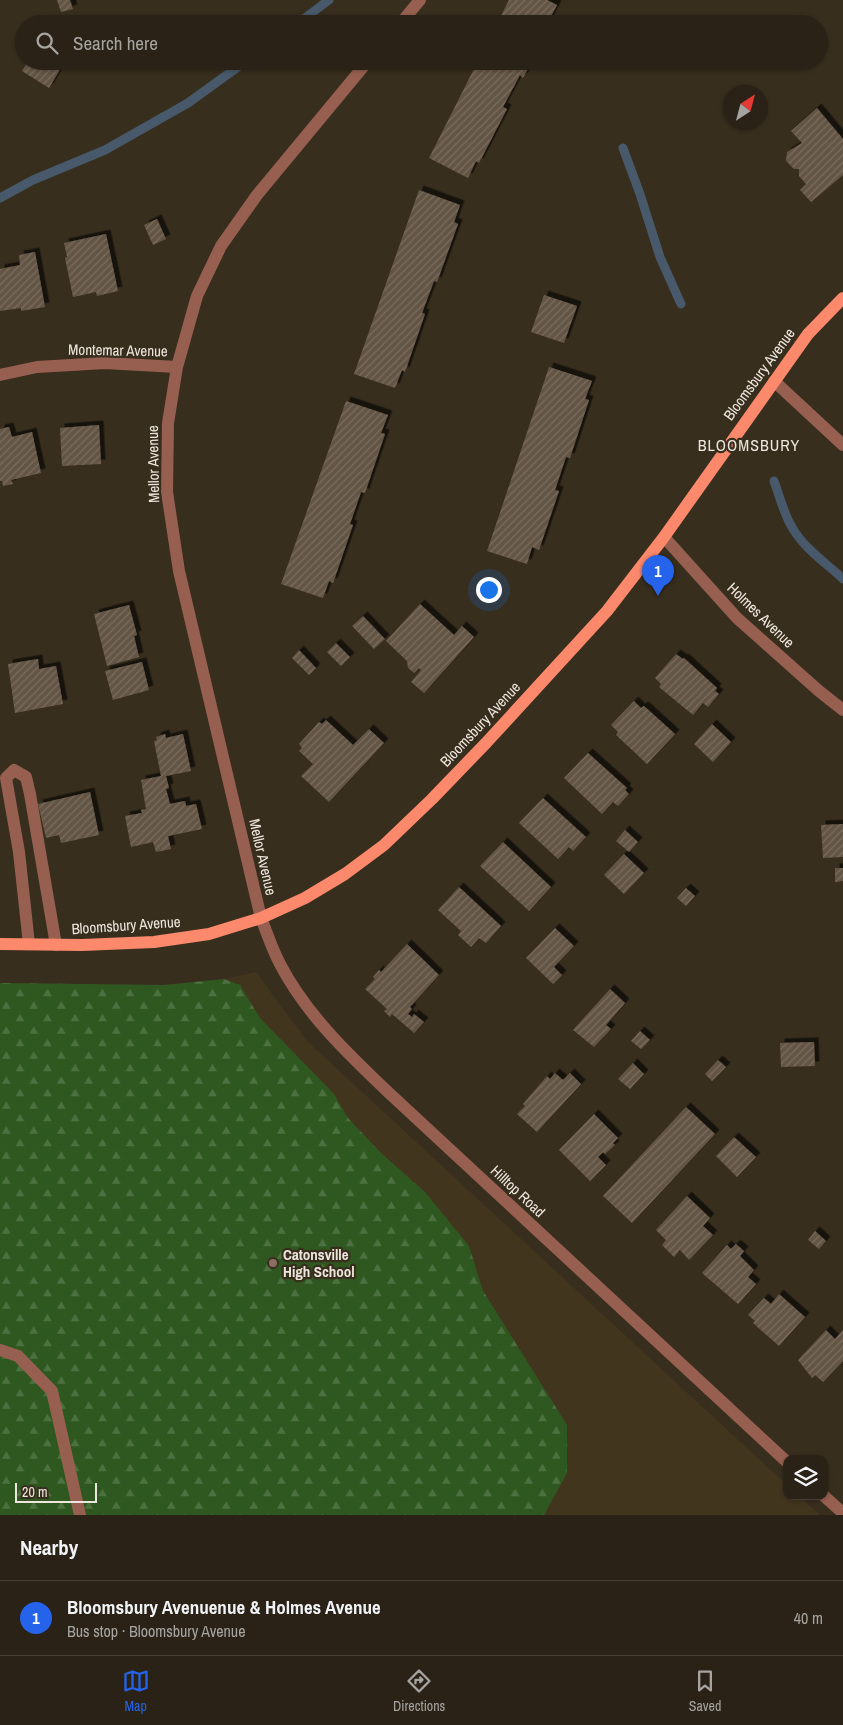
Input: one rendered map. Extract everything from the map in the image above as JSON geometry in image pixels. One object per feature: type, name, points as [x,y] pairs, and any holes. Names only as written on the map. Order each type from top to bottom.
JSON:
[{"type":"main road","name":"Bloomsbury Avenue","points":[[0,944],[56,945],[154,942],[209,934],[261,918],[305,898],[345,874],[384,845],[439,792],[608,610],[664,537],[808,334],[843,298]]},
{"type":"street","points":[[408,15],[420,0]]},
{"type":"street","name":"Mellor Avenue","points":[[261,918],[179,570],[167,492],[168,423],[177,367],[197,296],[221,246],[257,195],[361,70]]},
{"type":"street","name":"Montemar Avenue","points":[[0,375],[37,367],[105,363],[177,367]]},
{"type":"street","points":[[774,381],[843,445]]},
{"type":"street","name":"Holmes Avenue","points":[[664,537],[737,618],[843,710]]},
{"type":"street","points":[[29,944],[19,852],[6,778],[14,770],[26,777],[56,945]]},
{"type":"street","name":"Hilltop Road","points":[[261,918],[280,963],[304,1003],[338,1044],[783,1458]]},
{"type":"street","points":[[0,1350],[18,1356],[52,1391],[80,1515]]},
{"type":"street","points":[[828,1500],[843,1513]]},
{"type":"shaded area","name":"Catonsville High School","points":[[256,972],[307,1041],[783,1481],[783,1500],[803,1500],[820,1515],[0,1515],[0,983],[164,985],[224,979]]},
{"type":"green space","name":"Catonsville High School","points":[[224,979],[240,985],[260,1018],[334,1094],[348,1118],[381,1153],[425,1192],[469,1246],[483,1291],[567,1425],[567,1473],[544,1515],[0,1515],[0,983],[164,985]]},
{"type":"building","points":[[57,0],[70,0],[73,9],[61,12]]},
{"type":"building","points":[[509,0],[547,0],[557,5],[552,15],[502,15]]},
{"type":"building","points":[[23,70],[60,70],[49,88]]},
{"type":"building","points":[[473,70],[527,70],[523,78],[520,75],[503,107],[507,109],[479,163],[476,161],[468,178],[429,158]]},
{"type":"building","points":[[817,108],[843,139],[843,175],[811,202],[800,190],[806,184],[799,176],[799,169],[794,169],[786,161],[787,152],[802,143],[791,131]]},
{"type":"building","points":[[419,190],[460,205],[454,222],[458,224],[437,282],[434,281],[422,313],[425,314],[405,372],[402,370],[395,388],[354,374]]},
{"type":"building","points":[[157,219],[166,239],[153,245],[144,225]]},
{"type":"building","points":[[106,234],[118,291],[97,296],[96,292],[73,297],[64,243]]},
{"type":"building","points":[[35,252],[45,307],[21,311],[21,308],[0,311],[0,269],[20,265],[19,255]]},
{"type":"building","points":[[544,295],[577,306],[564,343],[531,332]]},
{"type":"building","points":[[549,367],[592,381],[585,399],[589,400],[570,458],[566,457],[555,490],[559,491],[539,550],[532,547],[527,564],[487,551]]},
{"type":"building","points":[[346,401],[388,415],[381,433],[385,434],[365,493],[361,492],[350,524],[353,525],[333,583],[329,581],[323,598],[281,584]]},
{"type":"building","points":[[99,425],[101,464],[62,466],[60,428]]},
{"type":"building","points":[[9,427],[12,437],[32,432],[41,473],[11,480],[13,484],[3,486],[2,481],[0,481],[0,429]]},
{"type":"building","points":[[420,604],[454,635],[462,626],[474,637],[424,693],[411,682],[421,670],[419,668],[414,673],[408,668],[407,661],[386,641]]},
{"type":"building","points":[[129,605],[137,635],[134,636],[139,657],[107,666],[94,614]]},
{"type":"building","points":[[363,616],[385,639],[374,649],[352,626]]},
{"type":"building","points":[[336,643],[350,657],[341,666],[327,652]]},
{"type":"building","points":[[299,650],[316,668],[309,675],[292,658]]},
{"type":"building","points":[[676,654],[684,658],[717,688],[715,691],[719,694],[708,707],[703,703],[693,715],[659,687],[661,684],[655,678]]},
{"type":"building","points":[[38,659],[39,669],[56,666],[63,704],[15,713],[8,664]]},
{"type":"building","points":[[142,662],[149,690],[113,700],[105,671]]},
{"type":"building","points":[[634,701],[641,708],[644,706],[675,734],[647,764],[616,735],[618,732],[611,725]]},
{"type":"building","points":[[326,720],[353,745],[369,729],[384,743],[329,802],[301,776],[313,764],[299,751],[302,748],[299,744],[319,722],[322,724]]},
{"type":"building","points":[[712,724],[731,742],[713,762],[694,744]]},
{"type":"building","points":[[165,734],[166,738],[183,734],[191,771],[166,776],[169,788],[166,789],[170,804],[185,801],[186,806],[196,804],[202,829],[168,836],[171,849],[156,852],[153,842],[131,847],[125,816],[142,813],[141,810],[146,809],[141,780],[161,776],[154,741],[157,740],[156,737]]},
{"type":"building","points":[[588,753],[627,788],[625,790],[629,794],[618,806],[613,802],[602,814],[564,778]]},
{"type":"building","points":[[90,792],[99,835],[61,843],[59,835],[46,838],[38,804]]},
{"type":"building","points":[[543,798],[586,837],[573,851],[569,847],[558,859],[519,823]]},
{"type":"building","points":[[843,824],[843,857],[823,858],[821,825]]},
{"type":"building","points":[[625,830],[638,842],[629,852],[616,841]]},
{"type":"building","points":[[503,842],[551,887],[529,911],[480,866]]},
{"type":"building","points":[[624,854],[644,873],[624,894],[604,875]]},
{"type":"building","points":[[835,868],[843,868],[843,881],[835,882]]},
{"type":"building","points":[[459,887],[501,926],[486,943],[479,938],[471,947],[458,935],[461,931],[438,910]]},
{"type":"building","points":[[686,888],[695,896],[686,906],[677,898]]},
{"type":"building","points":[[555,928],[574,946],[554,967],[562,975],[553,984],[526,958]]},
{"type":"building","points":[[407,944],[439,975],[410,1007],[412,1009],[408,1014],[412,1017],[414,1014],[424,1022],[414,1033],[392,1014],[390,1017],[384,1011],[387,1009],[365,989],[375,979],[373,977],[379,970],[381,972]]},
{"type":"building","points":[[610,989],[625,1003],[606,1025],[611,1029],[594,1047],[573,1030]]},
{"type":"building","points":[[640,1031],[650,1040],[641,1049],[631,1041]]},
{"type":"building","points":[[814,1042],[815,1066],[781,1067],[780,1043]]},
{"type":"building","points":[[718,1060],[726,1067],[712,1081],[705,1074]]},
{"type":"building","points":[[633,1063],[644,1074],[630,1089],[618,1079]]},
{"type":"building","points":[[555,1073],[563,1080],[570,1073],[581,1084],[537,1132],[517,1114],[547,1076],[550,1079]]},
{"type":"building","points":[[686,1107],[715,1134],[632,1223],[603,1196]]},
{"type":"building","points":[[594,1114],[618,1138],[613,1143],[615,1145],[605,1154],[603,1152],[598,1157],[606,1165],[590,1181],[559,1150]]},
{"type":"building","points":[[734,1137],[756,1157],[737,1177],[716,1156]]},
{"type":"building","points":[[687,1196],[710,1218],[703,1226],[713,1235],[689,1260],[680,1250],[674,1257],[662,1245],[666,1240],[656,1230]]},
{"type":"building","points":[[815,1231],[826,1241],[819,1249],[808,1240]]},
{"type":"building","points":[[736,1244],[744,1251],[740,1256],[754,1270],[748,1277],[756,1284],[738,1304],[702,1273],[727,1245],[731,1249]]},
{"type":"building","points":[[779,1294],[805,1317],[779,1346],[753,1323],[755,1321],[748,1315],[764,1298],[771,1304]]},
{"type":"building","points":[[826,1330],[835,1339],[843,1330],[843,1361],[823,1382],[815,1375],[812,1378],[798,1360]]},
{"type":"waterway","points":[[309,15],[329,0]]},
{"type":"waterway","points":[[0,198],[33,180],[105,150],[188,103],[234,70]]},
{"type":"waterway","points":[[623,148],[660,257],[681,304]]},
{"type":"waterway","points":[[774,481],[782,506],[793,529],[810,549],[843,579]]},
{"type":"place","name":"Bloomsbury Avenuenue & Holmes Avenue","points":[[658,596]]},
{"type":"place","name":"Catonsville High School","points":[[273,1263]]},
{"type":"district","name":"BLOOMSBURY","points":[[749,445]]}]
